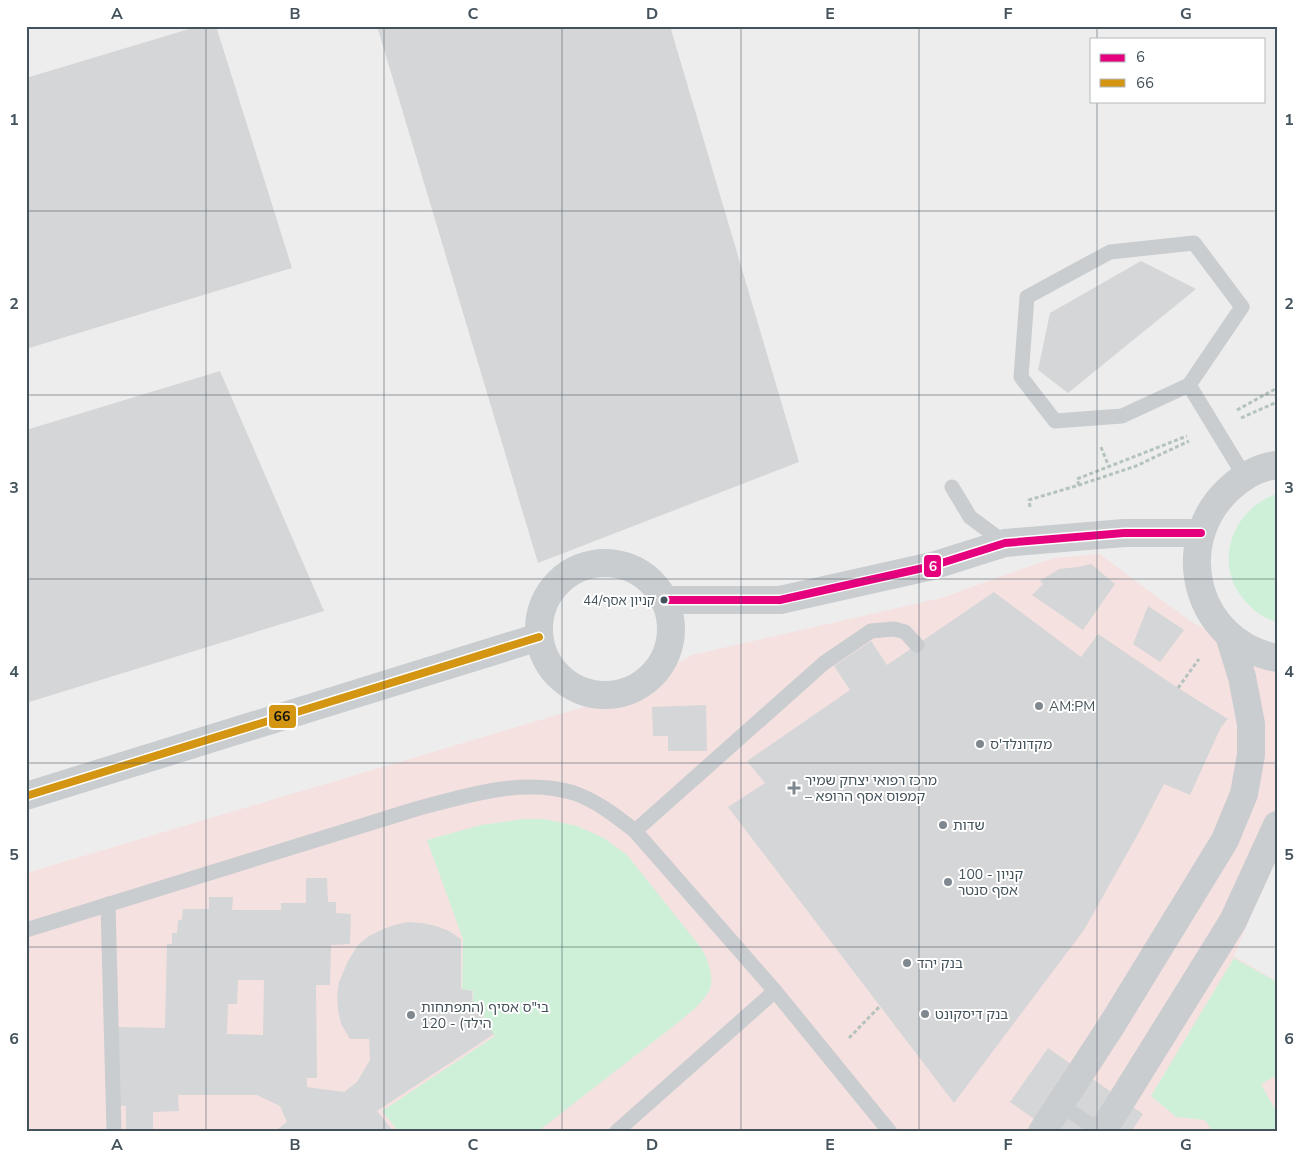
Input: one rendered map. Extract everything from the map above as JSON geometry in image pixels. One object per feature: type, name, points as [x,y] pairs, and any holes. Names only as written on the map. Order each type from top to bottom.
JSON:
[{"type":"street","points":[[1277,465],[1258,470],[1245,477],[1222,495],[1206,519],[1197,549],[1198,580],[1202,596],[1214,617],[1229,635],[1243,645],[1257,652],[1277,658]]},
{"type":"street","points":[[664,600],[780,600],[932,566],[1005,543],[1124,532],[1201,533]]},
{"type":"street","points":[[611,563],[631,568],[649,579],[664,600],[670,615],[671,636],[665,658],[651,676],[632,690],[610,696],[587,694],[566,684],[549,667],[540,646],[538,623],[543,603],[554,585],[570,572],[590,564],[611,563]]},
{"type":"street","points":[[1042,1132],[1113,1023],[1225,840],[1244,794],[1250,756],[1250,724],[1242,676],[1229,635]]},
{"type":"street","points":[[26,796],[539,637]]},
{"type":"street","points":[[1102,1132],[1233,921],[1277,825]]},
{"type":"lane","points":[[1194,243],[1242,307],[1190,385],[1122,416],[1056,421],[1021,377],[1027,296],[1110,252],[1194,243]]},
{"type":"lane","points":[[1190,385],[1245,477]]},
{"type":"lane","points":[[952,486],[970,517],[1005,543]]},
{"type":"lane","points":[[635,831],[824,663],[871,631],[894,629],[905,632],[917,645]]},
{"type":"lane","points":[[26,930],[416,809],[476,794],[539,787],[575,794],[610,811],[635,831],[775,992],[890,1132]]},
{"type":"lane","points":[[108,904],[114,1132]]},
{"type":"lane","points":[[616,1132],[775,992]]},
{"type":"lane","points":[[1060,1105],[1102,1132]]},
{"type":"path","points":[[1079,485],[1077,479],[1193,434]]},
{"type":"path","points":[[1102,448],[1109,467]]},
{"type":"path","points":[[1178,688],[1201,656]]},
{"type":"path","points":[[830,1058],[880,1006]]},
{"type":"shaded area","name":"מרכז רפואי יצחק שמיר – קמפוס אסף הרופא","points":[[1100,554],[1192,622],[1277,664],[1277,852],[1234,956],[1277,981],[1277,1132],[26,1132],[26,873],[621,696],[692,655],[941,598],[1053,558]]},
{"type":"green space","points":[[1277,494],[1277,622],[1265,617],[1254,609],[1236,589],[1230,573],[1229,557],[1231,541],[1238,526],[1248,512],[1261,502]]},
{"type":"green space","points":[[524,819],[544,819],[577,826],[604,838],[627,855],[702,949],[708,961],[710,971],[710,989],[699,1004],[684,1018],[537,1132],[399,1132],[382,1111],[495,1036],[484,1020],[483,1007],[473,1006],[473,991],[462,989],[463,939],[427,840],[481,825]]},
{"type":"green space","points":[[1234,958],[1277,982],[1277,1075],[1261,1084],[1277,1113],[1277,1132],[1213,1132],[1205,1120],[1176,1117],[1151,1096]]},
{"type":"building","points":[[199,26],[216,26],[292,268],[26,349],[26,78]]},
{"type":"building","points":[[377,26],[670,26],[799,462],[538,563]]},
{"type":"building","points":[[1141,261],[1196,289],[1068,393],[1038,370],[1050,313]]},
{"type":"building","points":[[220,371],[324,611],[26,703],[26,430]]},
{"type":"building","points":[[1091,564],[1115,584],[1083,630],[1032,595],[1043,584],[1040,581],[1059,569]]},
{"type":"building","name":"100 - קניון אסף סנטר","points":[[994,592],[1081,657],[1098,634],[1228,719],[1221,727],[1190,795],[1164,784],[1084,930],[954,1103],[728,807],[765,783],[747,761],[850,690],[834,666],[871,641],[887,665]]},
{"type":"building","points":[[1148,606],[1184,630],[1160,662],[1133,644]]},
{"type":"building","points":[[706,705],[707,751],[668,751],[668,736],[653,736],[652,707]]},
{"type":"building","points":[[306,878],[327,878],[328,902],[336,902],[336,913],[351,914],[350,944],[331,945],[330,985],[316,985],[317,1078],[307,1078],[307,1087],[344,1092],[357,1082],[370,1060],[369,1039],[350,1039],[341,1024],[337,996],[339,982],[348,961],[358,945],[369,936],[394,925],[408,922],[422,923],[449,931],[461,939],[461,989],[472,991],[473,1006],[483,1008],[483,1020],[494,1034],[377,1111],[394,1132],[274,1132],[287,1122],[280,1106],[257,1095],[178,1095],[179,1111],[153,1112],[153,1132],[126,1132],[126,1106],[117,1105],[117,1027],[165,1028],[167,944],[172,944],[172,933],[177,933],[178,920],[182,920],[183,909],[209,909],[209,897],[233,897],[232,910],[281,910],[281,903],[306,903]],"holes":[[[238,980],[264,980],[263,1035],[227,1034],[228,1004],[237,1004]]]},
{"type":"building","points":[[1048,1048],[1143,1114],[1131,1132],[1053,1132],[1010,1102]]},
{"type":"transit line","name":"6","points":[[664,600],[780,600],[932,566],[1005,543],[1124,533],[1201,533]]},
{"type":"transit line","name":"66","points":[[26,796],[539,637]]},
{"type":"place","name":"קניון אסף/44","points":[[664,600]]},
{"type":"place","name":"AM:PM","points":[[1039,706]]},
{"type":"place","name":"מקדונלד'ס","points":[[980,744]]},
{"type":"place","name":"מרכז רפואי יצחק שמיר – קמפוס אסף הרופא","points":[[794,788]]},
{"type":"place","name":"שדות","points":[[943,825]]},
{"type":"place","name":"100 - קניון אסף סנטר","points":[[948,882]]},
{"type":"place","name":"בנק יהד","points":[[907,963]]},
{"type":"place","name":"בנק דיסקונט","points":[[925,1014]]},
{"type":"place","name":"בי\"ס אסיף (התפתחות הילד) - 120","points":[[411,1015]]}]
